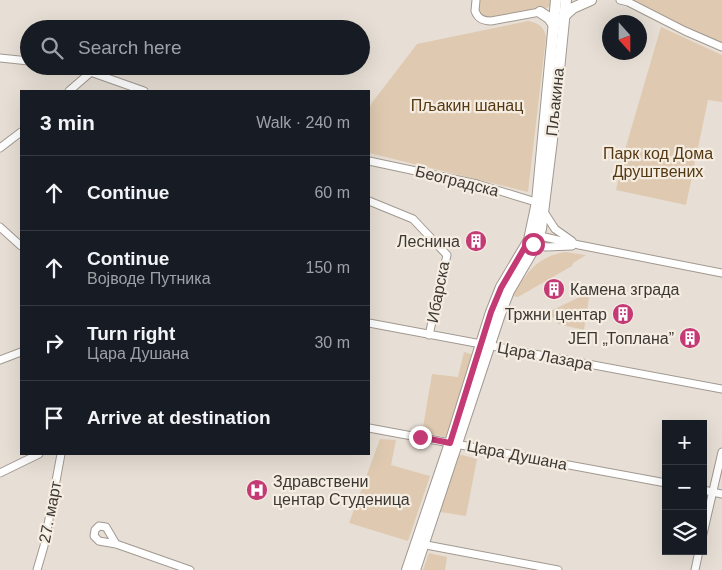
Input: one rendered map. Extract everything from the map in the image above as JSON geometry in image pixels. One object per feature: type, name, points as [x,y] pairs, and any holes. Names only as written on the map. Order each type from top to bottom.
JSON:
[{"type":"main road","points":[[554,25],[549,18],[540,12],[550,6],[555,0]]},
{"type":"main road","name":"Пљакина","points":[[541,206],[555,0]]},
{"type":"main road","name":"Пљакина","points":[[541,206],[566,0]]},
{"type":"main road","points":[[564,16],[573,8],[591,0]]},
{"type":"main road","points":[[407,570],[420,544],[486,345],[500,314],[505,289],[534,239],[541,206]]},
{"type":"main road","points":[[415,570],[420,544]]},
{"type":"street","points":[[476,0],[475,11],[485,21],[491,22],[540,12]]},
{"type":"street","points":[[620,0],[628,1],[685,31],[722,47]]},
{"type":"street","points":[[0,58],[20,61]]},
{"type":"street","points":[[70,90],[88,75]]},
{"type":"street","points":[[99,75],[141,90]]},
{"type":"street","points":[[0,148],[20,133]]},
{"type":"street","name":"Београдска","points":[[370,161],[476,184],[541,206]]},
{"type":"street","name":"Ибарска","points":[[370,201],[413,219],[447,255],[429,335]]},
{"type":"street","points":[[541,206],[555,229],[579,245]]},
{"type":"street","points":[[0,227],[20,245]]},
{"type":"street","points":[[534,239],[579,245],[722,273]]},
{"type":"street","name":"Цара Лазара","points":[[370,323],[722,389]]},
{"type":"street","points":[[0,360],[20,352]]},
{"type":"street","name":"Цара Душана","points":[[370,428],[662,482]]},
{"type":"street","points":[[707,517],[722,452]]},
{"type":"street","points":[[0,473],[37,455]]},
{"type":"street","name":"27. март","points":[[37,570],[44,546],[61,455]]},
{"type":"street","points":[[707,491],[722,494]]},
{"type":"street","points":[[116,544],[190,570]]},
{"type":"street","points":[[420,544],[558,570]]},
{"type":"street","points":[[695,570],[698,555]]},
{"type":"green space","points":[[476,0],[554,0],[550,6],[540,12],[485,21],[474,6]]},
{"type":"green space","points":[[620,0],[722,0],[722,47]]},
{"type":"green space","name":"Пљакин шанац","points":[[528,21],[535,23],[544,30],[546,37],[528,192],[370,153],[371,104],[417,44]]},
{"type":"green space","name":"Парк код Дома Друштвених","points":[[661,27],[722,55],[722,102],[708,100],[686,205],[616,190],[624,153]]},
{"type":"green space","points":[[565,252],[586,255],[573,263],[572,266],[518,297],[512,296],[528,273],[539,262],[555,254]]},
{"type":"green space","points":[[590,292],[584,330],[558,324],[555,318],[542,315]]},
{"type":"green space","points":[[464,352],[475,355],[446,437],[422,433],[432,374],[458,377]]},
{"type":"green space","points":[[380,439],[396,440],[391,465],[430,476],[408,541],[349,523]]},
{"type":"green space","points":[[458,454],[477,459],[466,516],[440,512]]},
{"type":"green space","points":[[429,553],[447,557],[445,570],[423,570]]},
{"type":"place","name":"Леснина","points":[[476,241]]},
{"type":"place","name":"Камена зграда","points":[[554,289]]},
{"type":"place","name":"Тржни центар","points":[[623,314]]},
{"type":"place","name":"ЈЕП „Топлана”","points":[[690,338]]},
{"type":"place","name":"Здравствени центар Студеница","points":[[257,490]]},
{"type":"route","points":[[420,437],[450,443],[491,312],[501,288],[529,240],[533,244]]}]
